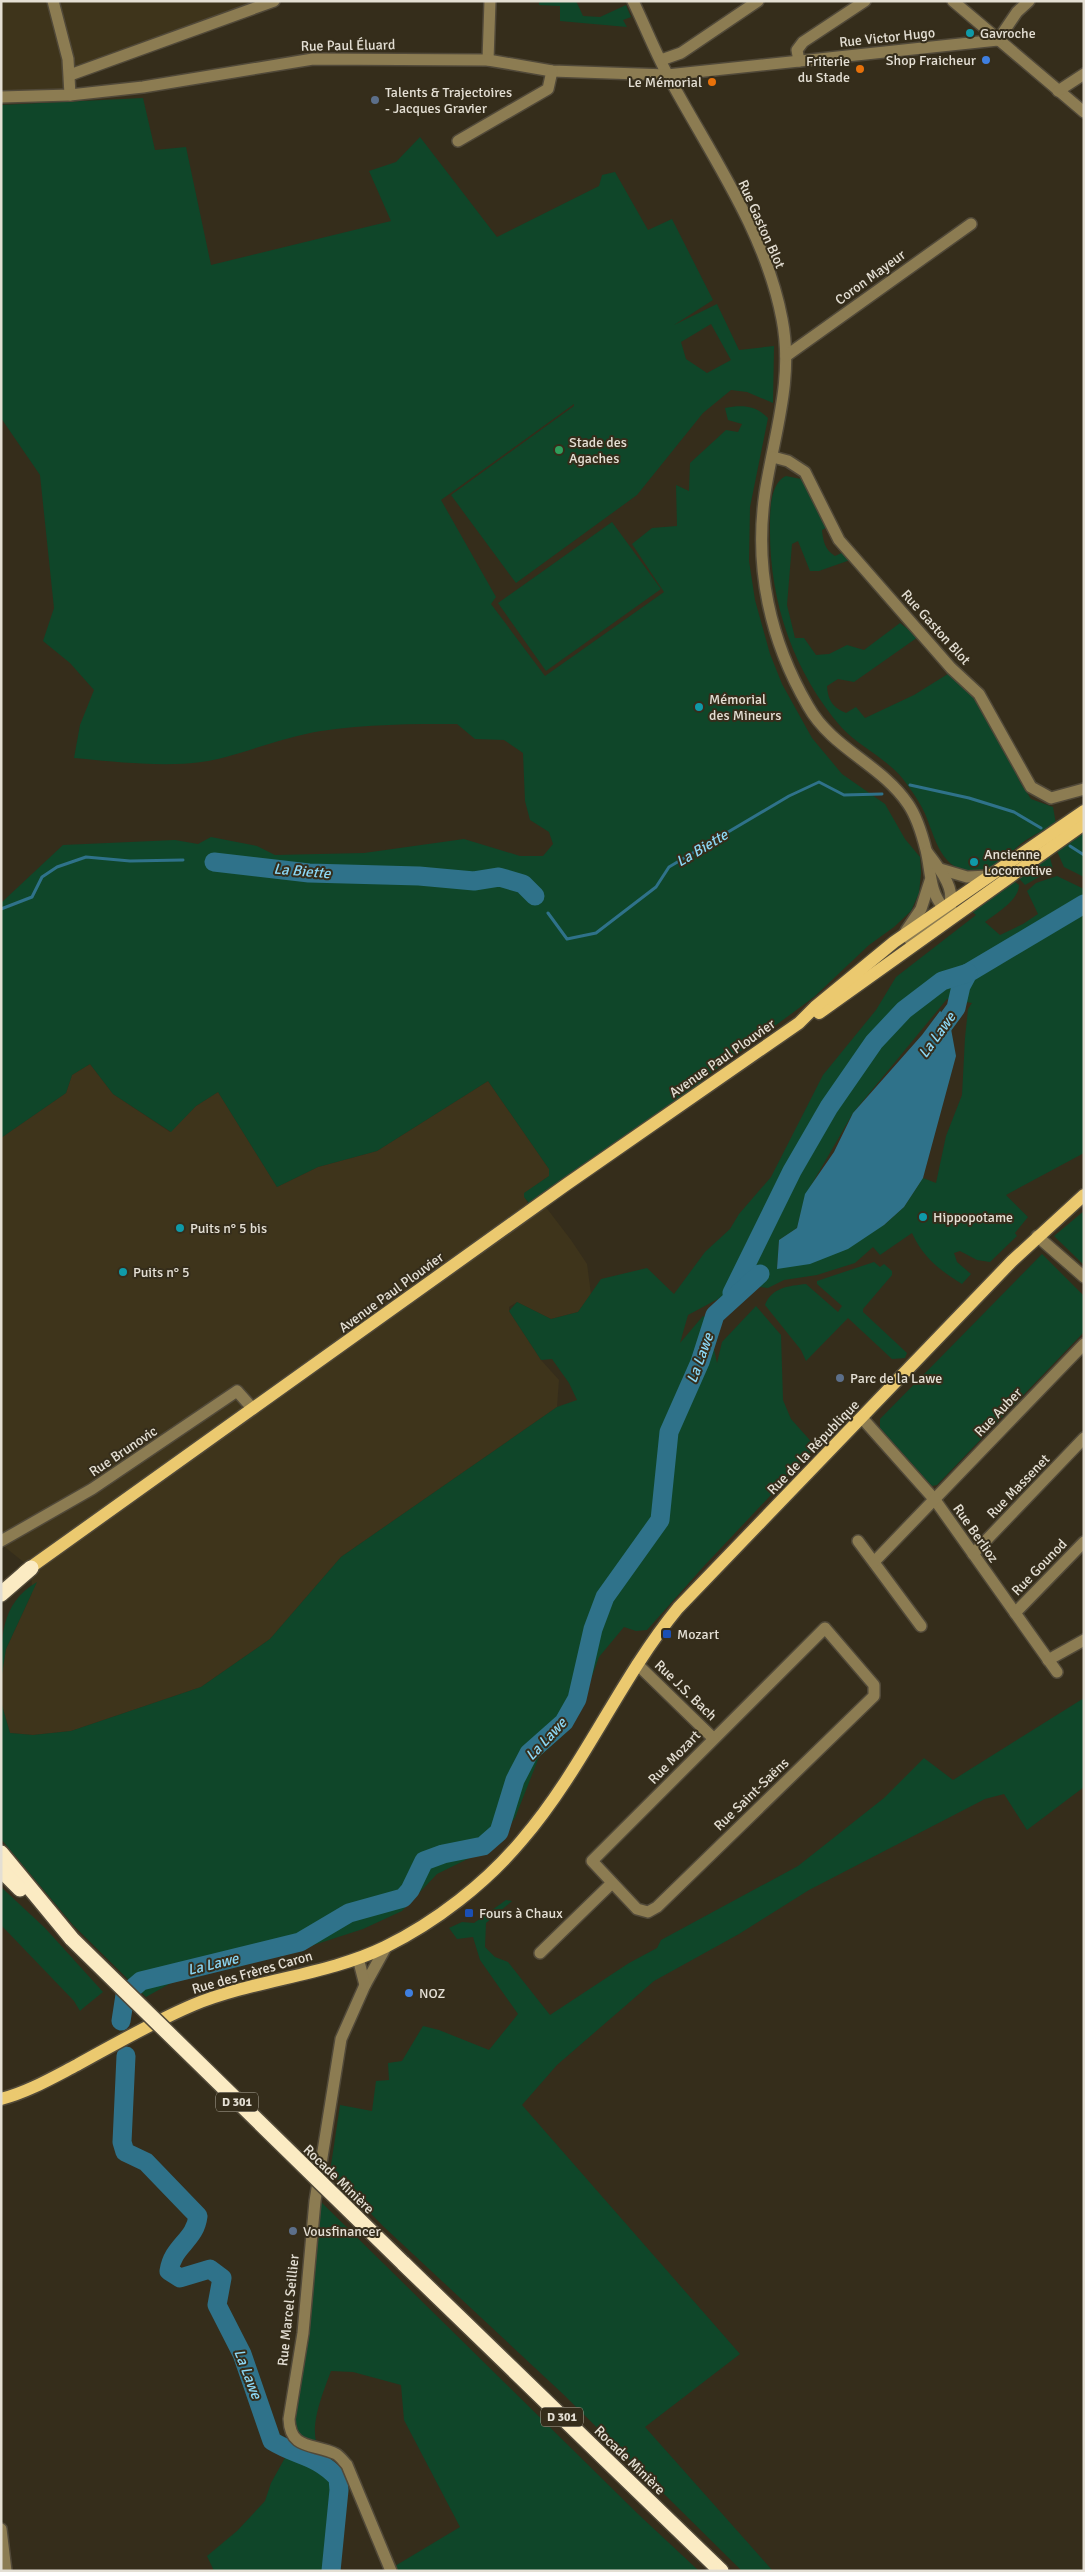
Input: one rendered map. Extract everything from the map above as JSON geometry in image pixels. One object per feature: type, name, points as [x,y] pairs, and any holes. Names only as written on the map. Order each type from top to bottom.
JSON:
[{"type":"highway","points":[[1,1581],[30,1568]]},
{"type":"highway","points":[[1,1594],[30,1568]]},
{"type":"highway","points":[[1,1853],[72,1938]]},
{"type":"highway","name":"Rocade Minière","points":[[1,1870],[721,2571]]},
{"type":"main road","name":"Avenue Paul Plouvier","points":[[1,1588],[567,1184],[799,1023],[815,1007],[894,942],[1084,811]]},
{"type":"main road","name":"Avenue Paul Plouvier","points":[[799,1023],[814,1017],[1082,823]]},
{"type":"main road","name":"Rue de la République","points":[[637,1664],[678,1608],[1038,1236],[1084,1195]]},
{"type":"main road","name":"Rue des Frères Caron","points":[[1,2099],[40,2084],[139,2032],[204,2001],[358,1958],[386,1947],[460,1899],[484,1880],[522,1840],[563,1784],[637,1664]]},
{"type":"street","points":[[53,1],[68,59],[70,95]]},
{"type":"street","points":[[70,75],[274,1]]},
{"type":"street","points":[[488,60],[490,1]]},
{"type":"street","name":"Rue Gaston Blot","points":[[633,1],[667,75],[721,171],[758,245],[780,308],[786,356],[784,396],[765,492],[760,552],[768,603],[781,651],[808,708],[824,730],[887,782],[908,804],[918,822],[926,851],[934,896],[947,906],[952,890],[940,869],[926,851]]},
{"type":"street","points":[[661,60],[682,53],[743,5],[758,1]]},
{"type":"street","points":[[799,61],[797,50],[803,42],[865,1]]},
{"type":"street","points":[[953,1],[1084,112]]},
{"type":"street","points":[[998,40],[1016,12],[1029,1]]},
{"type":"street","name":"Rue Victor Hugo","points":[[667,75],[998,40]]},
{"type":"street","name":"Rue Paul Éluard","points":[[1,97],[70,95],[142,87],[313,59],[488,60],[552,71],[667,75]]},
{"type":"street","points":[[458,140],[548,89],[552,71]]},
{"type":"street","points":[[1058,91],[1084,74]]},
{"type":"street","name":"Coron Mayeur","points":[[786,356],[971,224]]},
{"type":"street","name":"Rue Gaston Blot","points":[[773,457],[788,460],[805,472],[839,540],[951,668],[979,694],[1031,787],[1051,798],[1084,789]]},
{"type":"street","points":[[940,869],[967,877],[989,876]]},
{"type":"street","name":"Rue Gaston Blot","points":[[894,942],[917,918],[928,894],[930,877]]},
{"type":"street","points":[[888,963],[947,906],[966,906]]},
{"type":"street","points":[[1038,1236],[1084,1277]]},
{"type":"street","name":"Rue Auber","points":[[874,1562],[1084,1344]]},
{"type":"street","name":"Rue Brunovic","points":[[1,1541],[92,1490],[238,1391],[253,1408]]},
{"type":"street","name":"Rue Berlioz","points":[[862,1418],[935,1500],[1057,1672]]},
{"type":"street","name":"Rue Massenet","points":[[973,1554],[1084,1438]]},
{"type":"street","points":[[858,1541],[921,1626]]},
{"type":"street","name":"Rue Gounod","points":[[1015,1614],[1084,1542]]},
{"type":"street","name":"Rue Saint-Saëns","points":[[637,1909],[648,1912],[657,1907],[872,1699],[875,1693],[874,1685],[825,1628]]},
{"type":"street","name":"Rue Mozart","points":[[637,1909],[592,1862],[825,1628]]},
{"type":"street","points":[[1048,1660],[1084,1640]]},
{"type":"street","name":"Rue J.S. Bach","points":[[637,1664],[714,1738]]},
{"type":"street","points":[[540,1953],[612,1883]]},
{"type":"street","name":"Rue Marcel Seillier","points":[[386,1947],[341,2039],[313,2219],[303,2333],[289,2428],[296,2439],[303,2444],[337,2454],[347,2465],[391,2571]]},
{"type":"street","points":[[358,1958],[366,1985]]},
{"type":"street","points":[[1,2528],[6,2571]]},
{"type":"shaded area","points":[[1,1],[260,1],[70,75],[70,95],[1,91]]},
{"type":"shaded area","points":[[90,1064],[113,1094],[170,1132],[196,1106],[218,1092],[277,1187],[318,1167],[377,1151],[488,1081],[549,1169],[549,1176],[524,1194],[530,1210],[542,1202],[571,1240],[587,1264],[591,1294],[578,1312],[551,1319],[517,1302],[509,1307],[509,1311],[541,1360],[559,1380],[557,1407],[341,1557],[270,1639],[201,1687],[71,1731],[33,1735],[10,1733],[1,1702],[1,1680],[6,1649],[32,1593],[31,1568],[1,1544],[1,1138],[66,1093],[72,1075]]},
{"type":"green space","points":[[539,1],[576,1],[583,16],[600,17],[626,5],[631,17],[623,20],[627,27],[560,21],[560,6],[539,5]]},
{"type":"green space","points":[[143,98],[155,150],[186,147],[211,265],[391,221],[369,171],[396,162],[420,137],[497,237],[599,186],[602,175],[615,172],[648,230],[672,219],[713,300],[674,325],[717,304],[739,350],[774,346],[773,403],[747,392],[731,390],[703,413],[637,495],[516,583],[451,495],[574,406],[574,404],[441,500],[496,597],[491,604],[545,676],[664,592],[632,544],[652,528],[677,526],[676,485],[689,491],[690,463],[726,430],[738,432],[742,424],[728,420],[725,408],[737,406],[753,408],[768,418],[750,507],[749,561],[755,600],[770,654],[782,684],[812,738],[842,774],[885,804],[905,839],[920,857],[919,893],[911,911],[894,927],[869,945],[814,997],[707,1076],[693,1090],[529,1203],[524,1197],[524,1193],[549,1176],[549,1169],[488,1081],[377,1151],[318,1167],[277,1187],[218,1092],[196,1106],[171,1132],[113,1094],[90,1064],[72,1075],[66,1093],[1,1138],[1,903],[63,845],[175,840],[198,844],[211,837],[257,846],[275,855],[364,853],[464,839],[520,856],[543,856],[553,844],[549,832],[530,820],[525,801],[523,753],[504,740],[475,739],[457,724],[406,724],[321,731],[282,740],[218,759],[184,764],[147,764],[74,758],[80,725],[94,690],[70,663],[43,641],[54,608],[40,475],[1,418],[1,105]],"holes":[[[711,324],[731,360],[707,373],[686,359],[681,342]]]},
{"type":"green space","points":[[786,476],[801,479],[829,526],[822,530],[824,541],[829,551],[835,556],[844,552],[850,560],[819,571],[810,571],[798,541],[792,544],[787,605],[795,638],[804,638],[816,655],[829,654],[847,645],[864,650],[900,623],[918,637],[854,682],[838,679],[827,686],[828,695],[832,702],[837,708],[846,713],[856,707],[865,718],[914,695],[951,672],[975,695],[996,730],[1020,782],[1031,799],[1053,807],[1056,824],[1026,840],[991,867],[974,871],[964,870],[947,860],[936,843],[920,804],[903,779],[889,765],[842,728],[810,683],[797,659],[779,608],[771,554],[770,521],[772,498],[777,485]]},
{"type":"green space","points":[[612,522],[661,589],[546,671],[498,603]]},
{"type":"green space","points":[[1084,830],[1084,877],[1064,867],[1056,849]]},
{"type":"green space","points":[[1049,854],[1053,869],[1025,885],[1016,875]]},
{"type":"green space","points":[[1057,876],[1084,889],[1084,1153],[1006,1195],[1028,1217],[1015,1233],[1017,1236],[990,1262],[977,1260],[960,1251],[954,1253],[957,1262],[971,1274],[962,1284],[932,1262],[916,1242],[912,1233],[880,1255],[873,1247],[855,1263],[817,1275],[784,1280],[768,1288],[744,1285],[688,1315],[680,1343],[703,1316],[719,1325],[711,1336],[717,1363],[722,1342],[756,1306],[781,1335],[783,1400],[791,1419],[816,1447],[704,1566],[647,1630],[636,1631],[624,1627],[599,1657],[579,1712],[565,1733],[539,1757],[515,1818],[494,1846],[437,1874],[402,1911],[363,1929],[286,1954],[211,1970],[171,1983],[146,1997],[73,1925],[1,1839],[1,1702],[10,1733],[33,1735],[71,1731],[201,1687],[270,1639],[341,1557],[557,1407],[577,1400],[569,1383],[552,1359],[541,1360],[509,1311],[517,1302],[551,1319],[578,1312],[601,1279],[647,1268],[674,1294],[705,1252],[730,1229],[739,1214],[771,1177],[823,1075],[876,1010],[896,977],[976,915],[969,909],[1012,879],[1019,885],[1015,896],[1006,906],[985,922],[1000,935],[1038,914],[1027,891],[1036,883]],"holes":[[[947,999],[972,1003],[968,1009],[962,1095],[946,1136],[936,1183],[923,1178],[904,1207],[884,1225],[777,1269],[779,1240],[797,1228],[805,1196],[853,1113]]]},
{"type":"green space","points":[[1084,1211],[1084,1265],[1054,1236]]},
{"type":"green space","points":[[1042,1254],[1084,1296],[1084,1332],[937,1485],[932,1486],[880,1428],[880,1419]]},
{"type":"green space","points":[[874,1262],[880,1267],[884,1264],[892,1271],[892,1275],[863,1309],[863,1312],[907,1353],[905,1358],[892,1359],[848,1318],[806,1361],[801,1350],[765,1305],[768,1299],[782,1288],[806,1284],[838,1312],[842,1306],[817,1284],[817,1281]]},
{"type":"green space","points":[[37,1582],[6,1649],[1,1680],[1,1650],[9,1612],[25,1591]]},
{"type":"green space","points":[[1084,1698],[1084,1787],[1027,1830],[1004,1794],[985,1799],[809,1890],[739,1934],[654,1981],[557,2065],[522,2105],[740,2354],[645,2427],[773,2571],[742,2571],[563,2394],[383,2226],[330,2172],[340,2105],[372,2111],[376,2081],[389,2080],[388,2063],[402,2061],[423,2026],[439,2030],[489,2050],[518,2014],[480,1960],[473,1937],[457,1939],[449,1928],[462,1922],[474,1923],[506,1900],[512,1901],[486,1923],[485,1947],[495,1957],[508,1962],[550,2015],[629,1963],[657,1948],[661,1940],[798,1866],[884,1798],[924,1758],[953,1780]]},
{"type":"green space","points":[[1,1887],[45,1928],[103,1992],[80,2011],[74,2001],[1,1925]]},
{"type":"green space","points":[[319,2200],[638,2514],[699,2571],[391,2571],[390,2569],[460,2527],[404,2420],[401,2385],[353,2372],[331,2371],[319,2406],[315,2433],[319,2461],[338,2478],[339,2490],[331,2571],[214,2571],[207,2556],[237,2531],[265,2501],[271,2483],[291,2447],[289,2428]]},
{"type":"water","points":[[940,1011],[949,1018],[956,1056],[923,1178],[904,1207],[884,1225],[848,1249],[810,1264],[777,1269],[779,1240],[797,1228],[805,1194],[834,1152],[853,1113],[922,1035]]},
{"type":"waterway","name":"La Biette","points":[[548,913],[567,939],[596,933],[656,887],[669,867],[789,796],[819,782],[844,795],[882,794]]},
{"type":"waterway","name":"La Biette","points":[[910,785],[969,798],[1014,812],[1041,828]]},
{"type":"waterway","name":"La Biette","points":[[1070,846],[1084,855]]},
{"type":"waterway","name":"La Biette","points":[[1,909],[32,897],[42,877],[57,867],[86,857],[130,861],[183,860]]},
{"type":"waterway","name":"La Biette","points":[[214,862],[309,873],[419,876],[474,881],[499,877],[523,884],[535,896]]},
{"type":"waterway","name":"La Lawe","points":[[934,1038],[956,1008],[961,986],[968,973],[1084,904]]},
{"type":"waterway","points":[[732,1293],[792,1171],[829,1107],[874,1042],[904,1010],[942,981],[968,973]]},
{"type":"waterway","name":"La Lawe","points":[[121,2021],[125,1995],[141,1981],[300,1942],[349,1913],[403,1898],[410,1890],[424,1861],[443,1854],[483,1846],[499,1832],[515,1780],[529,1753],[564,1722],[577,1699],[593,1629],[605,1597],[660,1520],[669,1432],[700,1362],[715,1315],[760,1274]]},
{"type":"waterway","name":"La Lawe","points":[[126,2056],[122,2142],[125,2152],[146,2162],[198,2216],[193,2231],[175,2255],[169,2271],[180,2278],[210,2269],[222,2278],[217,2305],[242,2354],[272,2441],[322,2464],[338,2478],[339,2490],[331,2571]]},
{"type":"place","name":"Gavroche","points":[[970,33]]},
{"type":"place","name":"Shop Fraicheur","points":[[986,60]]},
{"type":"place","name":"Friterie du Stade","points":[[860,69]]},
{"type":"place","name":"Le Mémorial","points":[[712,82]]},
{"type":"place","name":"Talents & Trajectoires - Jacques Gravier","points":[[375,100]]},
{"type":"place","name":"Stade des Agaches","points":[[559,450]]},
{"type":"place","name":"Mémorial des Mineurs","points":[[699,707]]},
{"type":"place","name":"Ancienne Locomotive","points":[[974,862]]},
{"type":"place","name":"Hippopotame","points":[[923,1217]]},
{"type":"place","name":"Puits n° 5 bis","points":[[180,1228]]},
{"type":"place","name":"Puits n° 5","points":[[123,1272]]},
{"type":"place","name":"Parc de la Lawe","points":[[840,1378]]},
{"type":"place","name":"Mozart","points":[[667,1634]]},
{"type":"place","name":"Fours à Chaux","points":[[469,1913]]},
{"type":"place","name":"NOZ","points":[[409,1993]]},
{"type":"place","name":"Vousfinancer","points":[[293,2231]]}]
